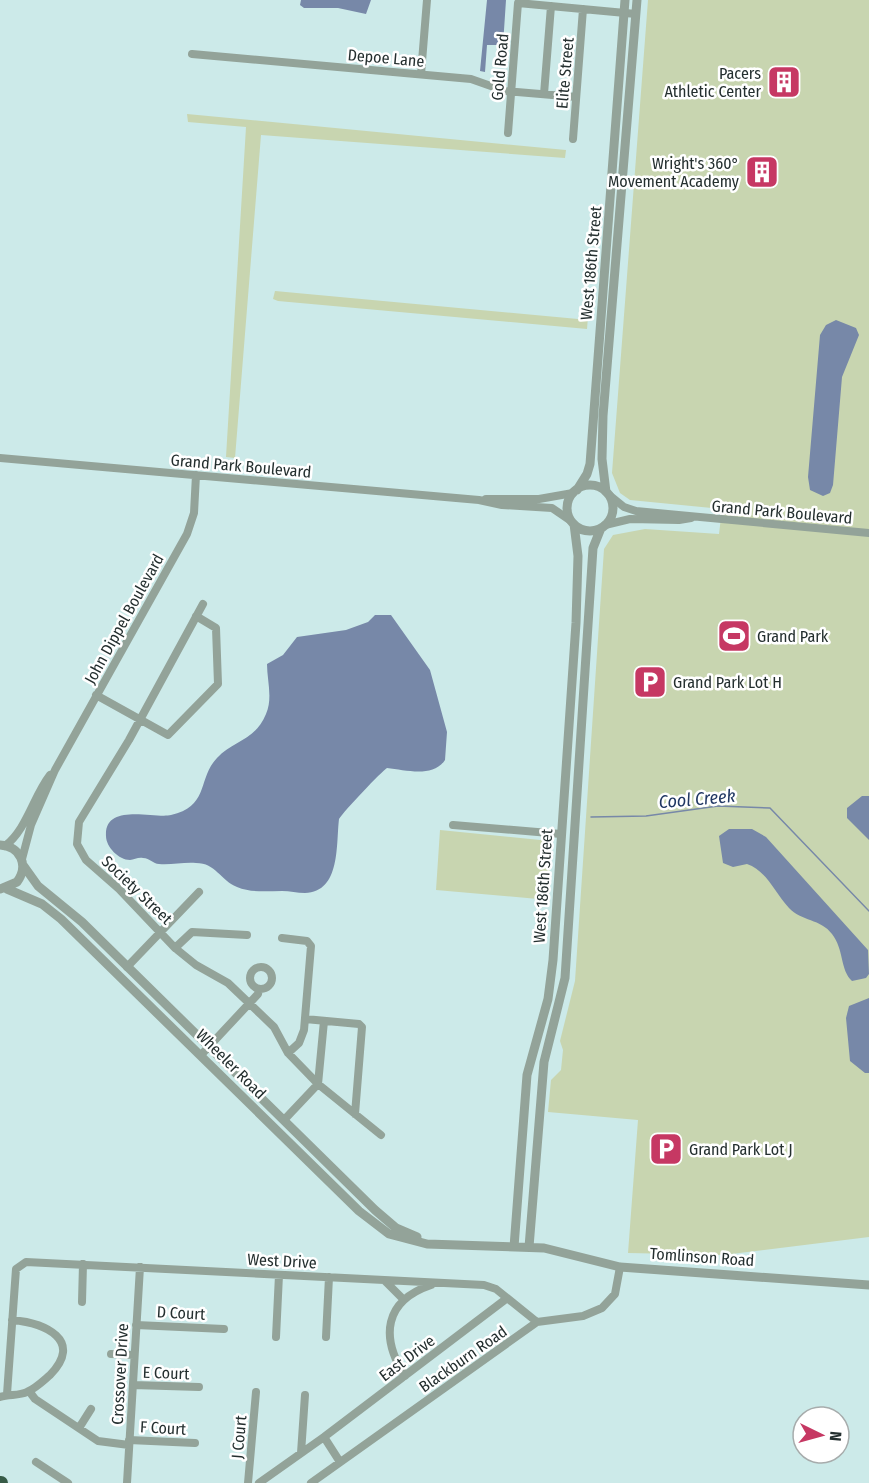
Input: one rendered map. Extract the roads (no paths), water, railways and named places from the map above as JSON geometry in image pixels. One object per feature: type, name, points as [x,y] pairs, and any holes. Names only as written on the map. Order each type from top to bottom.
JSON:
[{"type":"street","points":[[421,74],[428,0]]},
{"type":"street","name":"West 186th Street","points":[[575,491],[587,474],[590,464],[625,0]]},
{"type":"street","name":"West 186th Street","points":[[607,493],[602,459],[603,416],[637,0]]},
{"type":"street","name":"Gold Road","points":[[508,133],[518,3],[551,6]]},
{"type":"street","points":[[544,94],[551,6],[636,14]]},
{"type":"street","name":"Elite Street","points":[[573,139],[584,9]]},
{"type":"street","name":"Depoe Lane","points":[[192,54],[476,80],[511,92],[576,97]]},
{"type":"street","name":"Grand Park Boulevard","points":[[0,458],[479,500],[539,499],[575,491]]},
{"type":"street","name":"John Dippel Boulevard","points":[[22,862],[28,834],[55,770],[187,534],[194,513],[196,475]]},
{"type":"street","points":[[593,486],[607,493],[613,510],[603,527],[585,530],[572,522],[568,504],[575,491],[593,486]]},
{"type":"street","name":"Grand Park Boulevard","points":[[607,493],[624,507],[636,511],[681,513],[692,517],[869,533]]},
{"type":"street","name":"Grand Park Boulevard","points":[[479,500],[502,505],[552,508],[572,522]]},
{"type":"street","name":"Grand Park Boulevard","points":[[603,527],[630,519],[680,520],[692,517]]},
{"type":"street","name":"West 186th Street","points":[[514,1247],[527,1075],[550,984],[557,904],[577,603],[578,556],[572,522]]},
{"type":"street","name":"West 186th Street","points":[[532,1247],[544,1062],[564,986],[593,548],[603,527]]},
{"type":"street","name":"Society Street","points":[[202,604],[140,720],[79,822],[77,844],[86,860],[175,948],[228,983],[274,1027],[288,1053],[318,1084],[381,1135]]},
{"type":"street","points":[[96,695],[168,735],[218,684],[216,628],[196,616]]},
{"type":"street","name":"John Dippel Boulevard","points":[[3,845],[18,835],[40,787],[55,770]]},
{"type":"street","points":[[453,825],[561,834]]},
{"type":"street","name":"Wheeler Road","points":[[3,845],[16,851],[38,886],[61,902],[386,1220],[411,1236],[440,1243]]},
{"type":"street","points":[[4,889],[20,879],[22,862]]},
{"type":"street","name":"Wheeler Road","points":[[4,889],[42,904],[62,919],[373,1224],[408,1241],[532,1247]]},
{"type":"street","points":[[128,967],[199,892]]},
{"type":"street","points":[[557,904],[571,905]]},
{"type":"street","points":[[175,948],[192,932],[247,935]]},
{"type":"street","points":[[282,938],[304,940],[310,944],[305,1019],[301,1040],[288,1053]]},
{"type":"street","points":[[201,1055],[258,994],[259,989]]},
{"type":"street","points":[[305,1019],[361,1025],[355,1114]]},
{"type":"street","points":[[284,1120],[318,1084],[324,1020]]},
{"type":"street","name":"Tomlinson Road","points":[[532,1247],[566,1252],[588,1261],[620,1267],[869,1285]]},
{"type":"street","name":"West Drive","points":[[12,1320],[16,1269],[22,1263],[30,1261],[491,1287],[537,1322]]},
{"type":"street","points":[[82,1302],[83,1264]]},
{"type":"street","name":"Blackburn Road","points":[[311,1483],[537,1322],[583,1317],[602,1308],[615,1294],[620,1267]]},
{"type":"street","name":"Crossover Drive","points":[[127,1483],[140,1268]]},
{"type":"street","points":[[276,1337],[279,1275]]},
{"type":"street","points":[[326,1337],[329,1277]]},
{"type":"street","points":[[385,1281],[404,1300]]},
{"type":"street","points":[[405,1376],[392,1350],[389,1331],[392,1317],[404,1300],[436,1283]]},
{"type":"street","name":"East Drive","points":[[260,1483],[506,1299]]},
{"type":"street","points":[[12,1320],[32,1322],[49,1330],[63,1344],[63,1356],[57,1367],[29,1391],[4,1396],[12,1320]]},
{"type":"street","name":"D Court","points":[[136,1325],[224,1329]]},
{"type":"street","points":[[111,1354],[134,1355]]},
{"type":"street","name":"E Court","points":[[133,1385],[199,1387]]},
{"type":"street","name":"F Court","points":[[29,1391],[35,1399],[103,1443],[195,1443]]},
{"type":"street","name":"J Court","points":[[249,1483],[256,1392]]},
{"type":"street","points":[[301,1453],[304,1395]]},
{"type":"street","points":[[79,1428],[91,1409]]},
{"type":"street","points":[[324,1437],[340,1462]]},
{"type":"street","points":[[36,1462],[68,1483]]},
{"type":"water","points":[[301,0],[371,0],[366,14],[338,8],[304,8],[300,5]]},
{"type":"water","points":[[487,0],[506,0],[503,45],[487,45],[485,72],[480,71]]},
{"type":"water","points":[[836,320],[856,328],[859,335],[842,377],[833,485],[830,493],[823,496],[810,490],[808,477],[820,335],[826,325]]},
{"type":"water","points":[[375,615],[391,615],[430,670],[447,732],[445,760],[440,766],[426,771],[387,768],[371,783],[339,819],[334,865],[325,885],[317,891],[305,893],[248,890],[231,884],[203,864],[157,864],[145,858],[130,860],[122,858],[114,852],[106,836],[108,826],[113,819],[121,815],[164,816],[183,811],[197,799],[207,774],[217,758],[256,730],[266,714],[269,702],[267,664],[283,655],[297,637],[346,630],[368,622]]},
{"type":"water","points":[[862,796],[869,796],[869,840],[847,818],[847,808]]},
{"type":"water","points":[[729,829],[752,829],[766,837],[868,950],[869,974],[866,978],[852,981],[832,934],[822,925],[789,908],[754,867],[747,864],[733,867],[723,863],[719,836]]},
{"type":"water","points":[[869,998],[869,1073],[865,1073],[850,1061],[846,1018],[849,1006]]},
{"type":"waterway","name":"Cool Creek","points":[[591,817],[646,816],[718,806],[770,808],[869,911]]},
{"type":"place","name":"Pacers Athletic Center","points":[[784,82]]},
{"type":"place","name":"Wright's 360° Movement Academy","points":[[762,172]]},
{"type":"place","name":"Grand Park","points":[[734,636]]},
{"type":"place","name":"Grand Park Lot H","points":[[650,682]]},
{"type":"place","name":"Grand Park Lot J","points":[[666,1149]]}]
